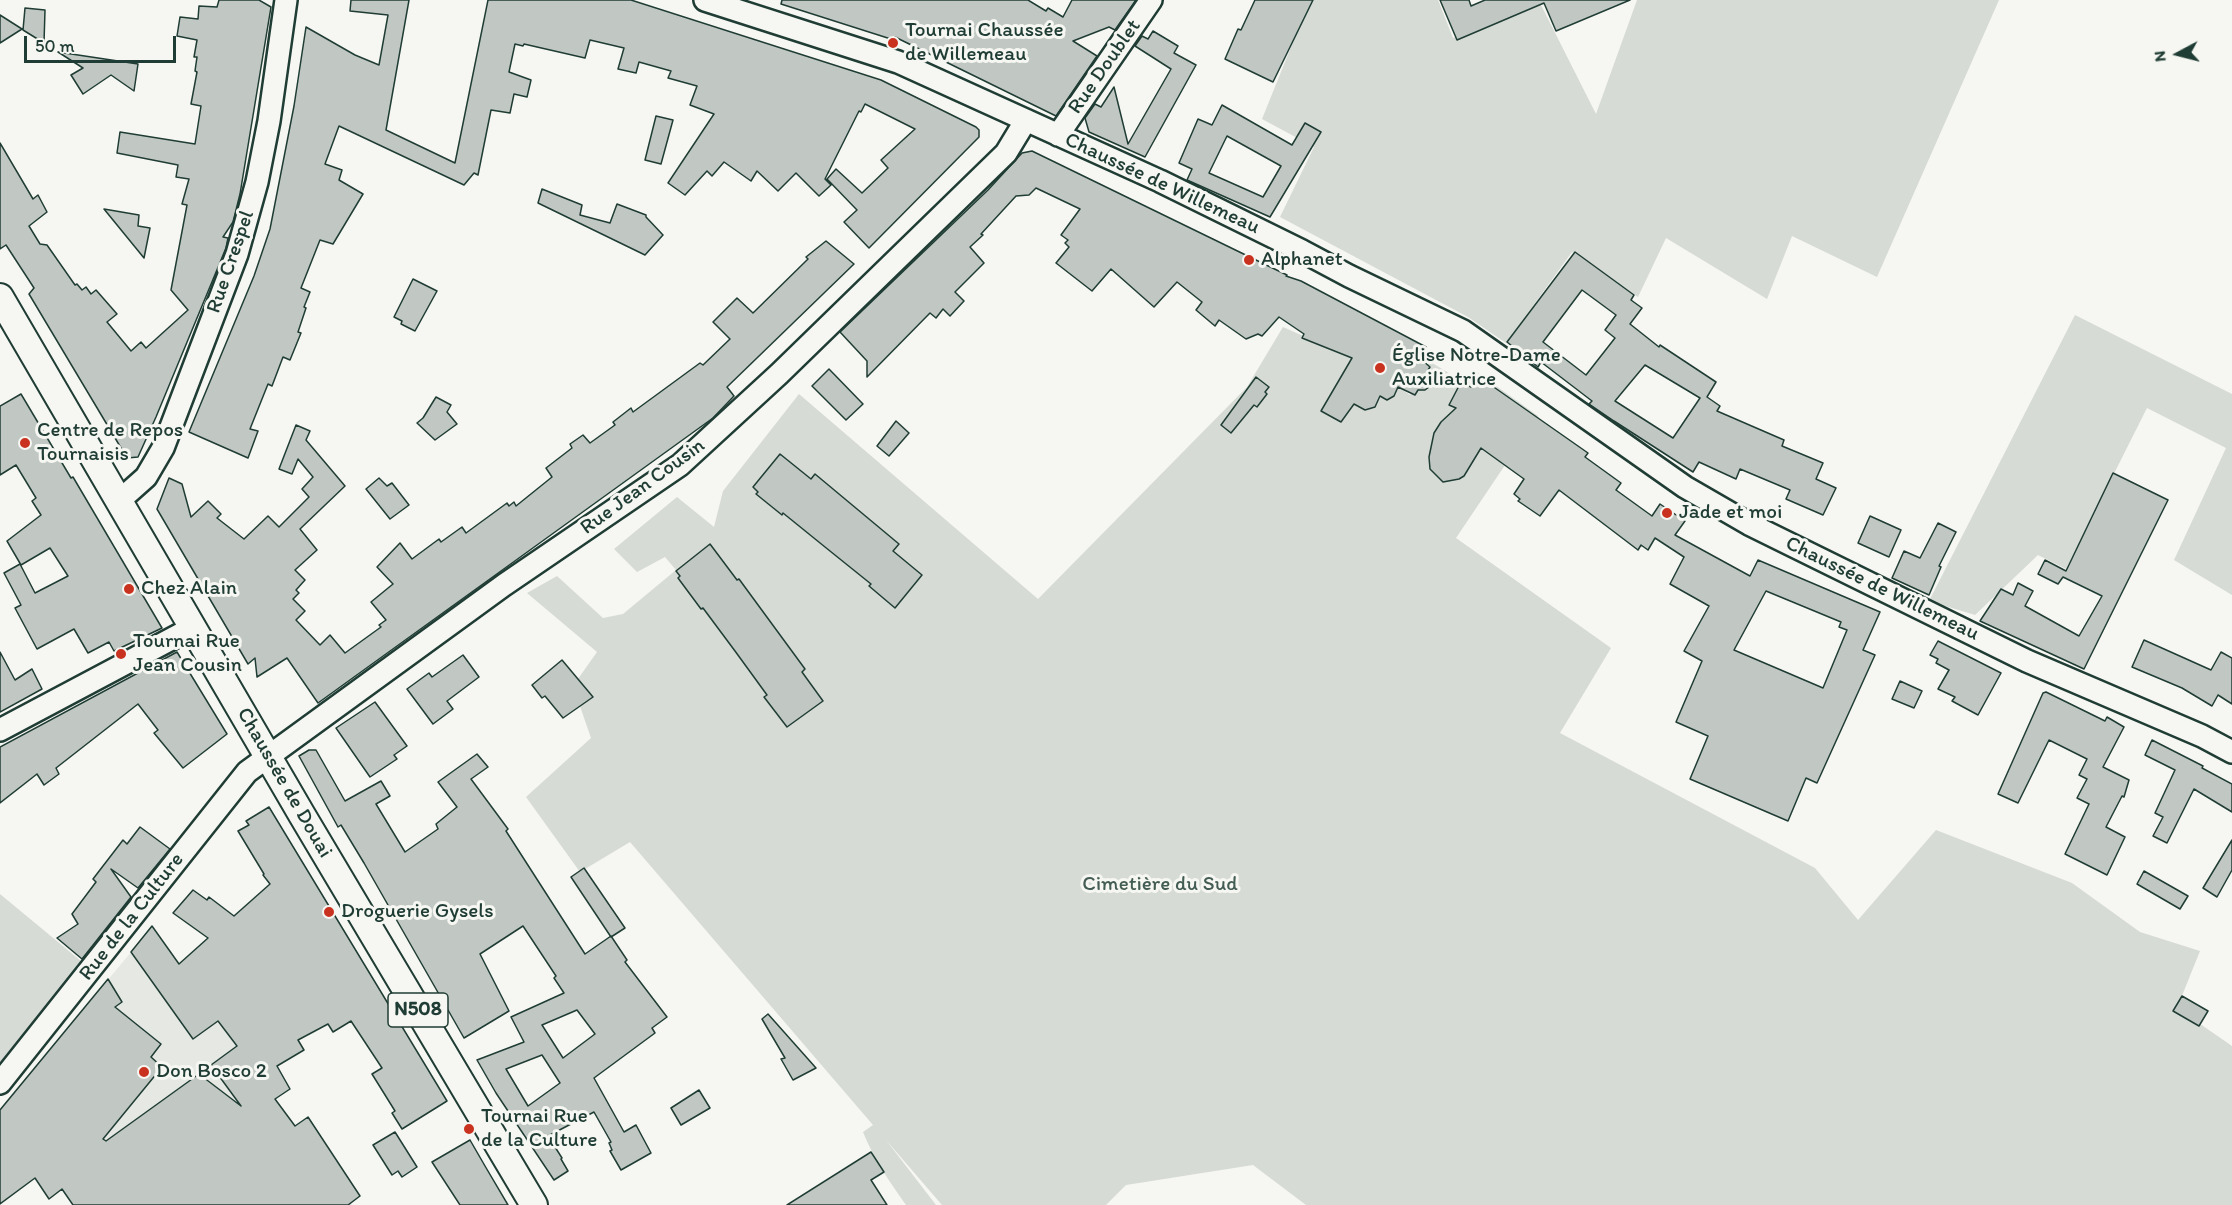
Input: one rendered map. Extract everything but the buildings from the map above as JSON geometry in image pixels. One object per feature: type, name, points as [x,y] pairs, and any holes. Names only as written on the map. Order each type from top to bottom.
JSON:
[{"type":"main road","name":"Chaussée de Douai","points":[[0,297],[534,1205]]},
{"type":"street","name":"Rue Crespel","points":[[119,501],[146,477],[163,448],[237,254],[257,182],[269,121],[286,0]]},
{"type":"street","name":"Chaussée de Willemeau","points":[[705,0],[898,62],[1160,181],[1463,331],[1685,487],[1749,524],[2028,661],[2202,736],[2232,752]]},
{"type":"street","name":"Rue Doublet","points":[[1058,135],[1151,0]]},
{"type":"street","name":"Rue Jean Cousin","points":[[268,756],[504,585],[680,465],[779,374],[1002,158],[1026,120]]},
{"type":"street","points":[[0,730],[194,627]]},
{"type":"street","name":"Rue de la Culture","points":[[0,1083],[247,772],[268,756]]},
{"type":"shaded area","name":"Don Bosco 2","points":[[152,927],[352,1205],[73,1205],[31,1147],[87,1005]]},
{"type":"green space","points":[[1310,0],[1438,0],[1453,38],[1540,3],[1596,114],[1637,0],[1999,0],[1877,277],[1792,236],[1767,299],[1666,238],[1638,297],[1572,252],[1506,343],[1468,317],[1280,217],[1314,147],[1262,119]]},
{"type":"green space","points":[[2075,315],[2232,394],[2232,595],[2174,560],[2226,448],[2147,408],[2066,569],[2038,555],[1975,615],[1929,601]]},
{"type":"green space","name":"Cimetière du Sud","points":[[1283,327],[1355,359],[1355,404],[1365,411],[1375,407],[1382,395],[1397,386],[1410,395],[1417,386],[1429,381],[1431,376],[1426,368],[1429,363],[1424,360],[1427,352],[1429,361],[1462,381],[1468,380],[1474,370],[1538,416],[1456,538],[1611,648],[1560,733],[1815,868],[1858,920],[1936,830],[2072,883],[2140,932],[2200,951],[2177,1008],[2232,1046],[2232,1205],[1306,1205],[1253,1165],[1126,1185],[1106,1205],[942,1205],[886,1140],[936,1205],[906,1205],[882,1170],[863,1132],[873,1125],[630,842],[580,872],[526,797],[591,738],[573,686],[597,652],[527,593],[557,576],[603,618],[623,614],[676,570],[665,557],[637,572],[614,549],[677,497],[714,527],[723,491],[799,394],[1038,599],[1247,387]]},
{"type":"green space","points":[[0,894],[87,966],[0,1067]]},
{"type":"place","name":"Tournai Chaussée de Willemeau","points":[[893,43]]},
{"type":"place","name":"Alphanet","points":[[1249,260]]},
{"type":"place","name":"Église Notre-Dame Auxiliatrice","points":[[1380,368]]},
{"type":"place","name":"Centre de Repos Tournaisis","points":[[25,443]]},
{"type":"place","name":"Jade et moi","points":[[1667,513]]},
{"type":"place","name":"Chez Alain","points":[[129,589]]},
{"type":"place","name":"Tournai Rue Jean Cousin","points":[[121,654]]},
{"type":"place","name":"Droguerie Gysels","points":[[329,912]]},
{"type":"place","name":"Don Bosco 2","points":[[144,1072]]},
{"type":"place","name":"Tournai Rue de la Culture","points":[[469,1129]]}]
